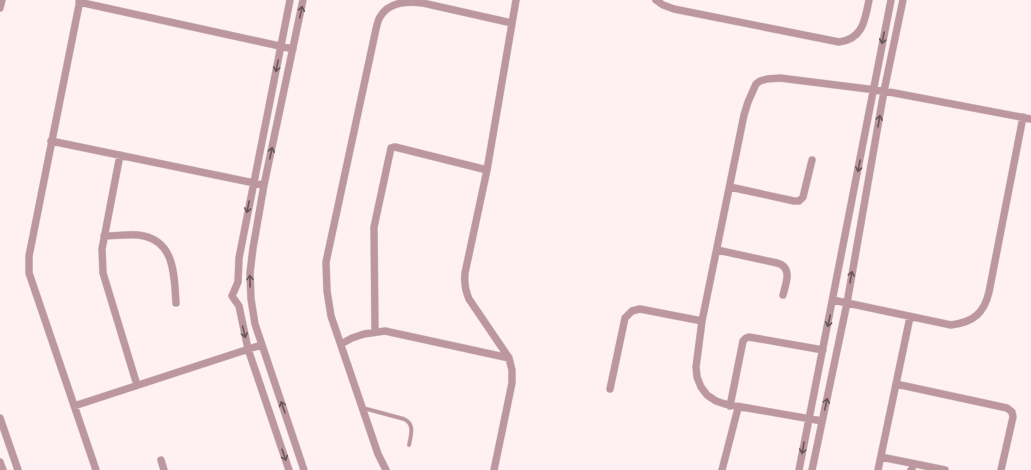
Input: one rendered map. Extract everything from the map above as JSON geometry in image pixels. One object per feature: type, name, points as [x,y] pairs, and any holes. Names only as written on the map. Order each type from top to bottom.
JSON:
[{"type":"street","points":[[0,8],[2,0]]},
{"type":"street","points":[[289,470],[248,349],[239,306],[232,296],[238,282],[239,258],[253,182],[290,0]]},
{"type":"street","points":[[303,0],[264,185],[250,273],[251,299],[255,324],[304,470]]},
{"type":"street","points":[[494,470],[512,383],[512,370],[509,358],[469,299],[465,291],[464,282],[466,265],[487,170],[516,0]]},
{"type":"street","points":[[656,0],[663,5],[674,9],[839,42],[850,39],[861,28],[865,19],[869,0]]},
{"type":"street","points":[[799,470],[891,0]]},
{"type":"street","points":[[812,470],[847,303],[884,91],[903,0]]},
{"type":"street","points":[[96,470],[29,273],[29,256],[79,1],[293,49]]},
{"type":"street","points":[[386,470],[378,454],[331,316],[327,291],[326,262],[376,29],[380,16],[388,8],[398,3],[410,1],[512,24]]},
{"type":"street","points":[[822,422],[738,408],[716,401],[707,395],[701,387],[697,377],[696,367],[702,321],[748,102],[756,84],[767,79],[794,79],[884,91],[1031,119]]},
{"type":"street","points":[[833,300],[951,325],[962,324],[981,312],[986,302],[1023,117]]},
{"type":"street","points":[[51,141],[264,185]]},
{"type":"street","points":[[375,332],[374,227],[391,148],[395,147],[487,170]]},
{"type":"street","points":[[120,155],[102,249],[103,273],[137,385]]},
{"type":"street","points":[[730,187],[799,201],[803,197],[812,160]]},
{"type":"street","points":[[104,236],[139,235],[156,241],[163,246],[172,261],[176,303]]},
{"type":"street","points":[[717,250],[784,266],[788,272],[784,295]]},
{"type":"street","points":[[610,389],[626,318],[632,311],[640,309],[702,321]]},
{"type":"street","points":[[878,470],[910,317]]},
{"type":"street","points":[[341,344],[364,334],[375,332],[394,333],[509,358]]},
{"type":"street","points":[[730,406],[743,341],[746,338],[749,337],[823,350]]},
{"type":"street","points":[[74,406],[261,345]]},
{"type":"street","points":[[896,384],[1007,408],[1012,412],[1013,417],[1000,470]]},
{"type":"street","points":[[722,470],[738,408]]},
{"type":"street","points":[[0,418],[18,470]]},
{"type":"street","points":[[881,457],[944,470]]},
{"type":"street","points":[[161,460],[164,470]]},
{"type":"street","points":[[0,462],[3,470]]},
{"type":"lane","points":[[363,408],[404,419],[409,422],[412,427],[409,445]]}]
